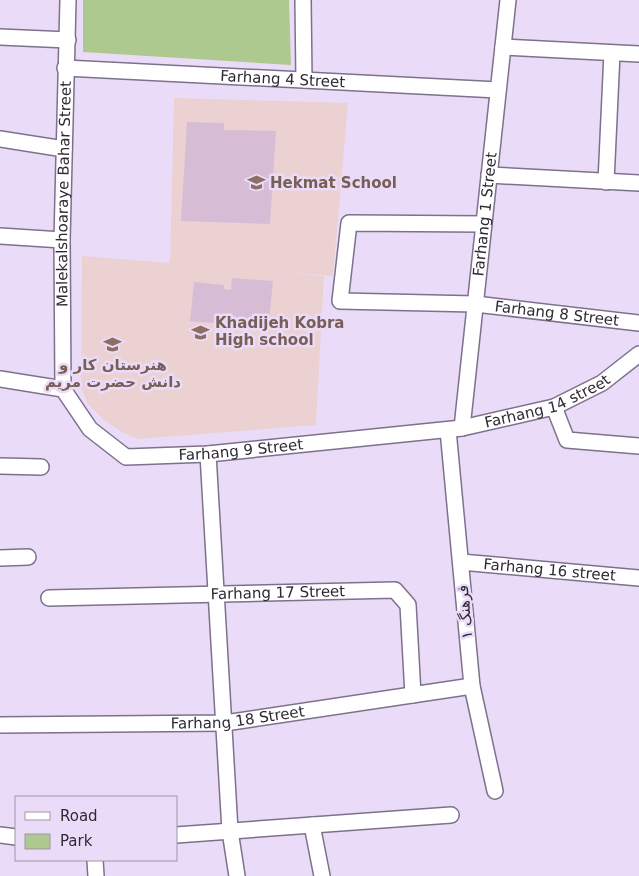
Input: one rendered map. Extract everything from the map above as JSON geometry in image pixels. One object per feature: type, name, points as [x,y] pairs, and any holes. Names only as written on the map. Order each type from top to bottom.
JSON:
[{"type":"street","name":"Malekalshoaraye Bahar Street","points":[[64,389],[62,240],[68,0]]},
{"type":"street","points":[[303,0],[304,80]]},
{"type":"street","name":"Farhang 1 Street","points":[[455,429],[475,304],[508,0]]},
{"type":"street","points":[[0,37],[68,40]]},
{"type":"street","points":[[503,47],[639,54]]},
{"type":"street","points":[[606,182],[612,52]]},
{"type":"street","name":"Farhang 4 Street","points":[[65,68],[498,90]]},
{"type":"street","points":[[0,139],[64,149]]},
{"type":"street","points":[[489,176],[639,183]]},
{"type":"street","name":"Farhang 8 Street","points":[[484,224],[349,223],[340,301],[475,304],[639,323]]},
{"type":"street","points":[[0,236],[62,240]]},
{"type":"street","name":"Farhang 14 street","points":[[455,429],[554,407],[602,383],[639,354]]},
{"type":"street","points":[[0,379],[64,389]]},
{"type":"street","name":"Farhang 9 Street","points":[[64,389],[90,429],[126,457],[208,454],[455,429]]},
{"type":"street","points":[[554,407],[567,440],[639,446]]},
{"type":"street","name":"فرهنگ ۱","points":[[455,429],[460,562],[472,686],[495,791]]},
{"type":"street","points":[[208,454],[218,594],[230,831],[237,876]]},
{"type":"street","points":[[0,466],[42,466]]},
{"type":"street","points":[[0,558],[28,557]]},
{"type":"street","name":"Farhang 16 street","points":[[460,562],[639,578]]},
{"type":"street","name":"Farhang 17 Street","points":[[49,598],[395,590],[408,605],[413,695]]},
{"type":"street","name":"Farhang 18 Street","points":[[0,725],[225,723],[472,686]]},
{"type":"street","points":[[178,835],[451,814]]},
{"type":"street","points":[[312,825],[322,876]]},
{"type":"street","points":[[0,835],[15,837]]},
{"type":"street","points":[[95,861],[96,876]]},
{"type":"shaded area","points":[[174,98],[348,103],[333,276],[280,272],[324,276],[316,425],[138,439],[123,433],[104,420],[88,404],[81,388],[82,256],[170,263]]},
{"type":"green space","points":[[83,0],[289,0],[291,65],[83,52]]},
{"type":"building","points":[[187,122],[224,123],[224,130],[276,131],[270,224],[181,221]]},
{"type":"building","points":[[232,278],[273,281],[269,322],[237,319],[237,325],[190,321],[194,282],[224,285],[224,289],[231,290]]},
{"type":"place","name":"Hekmat School","points":[[256,183]]},
{"type":"place","name":"Khadijeh Kobra High school","points":[[201,332]]},
{"type":"place","name":"هنرستان کار و دانش حضرت مریم","points":[[113,344]]}]
